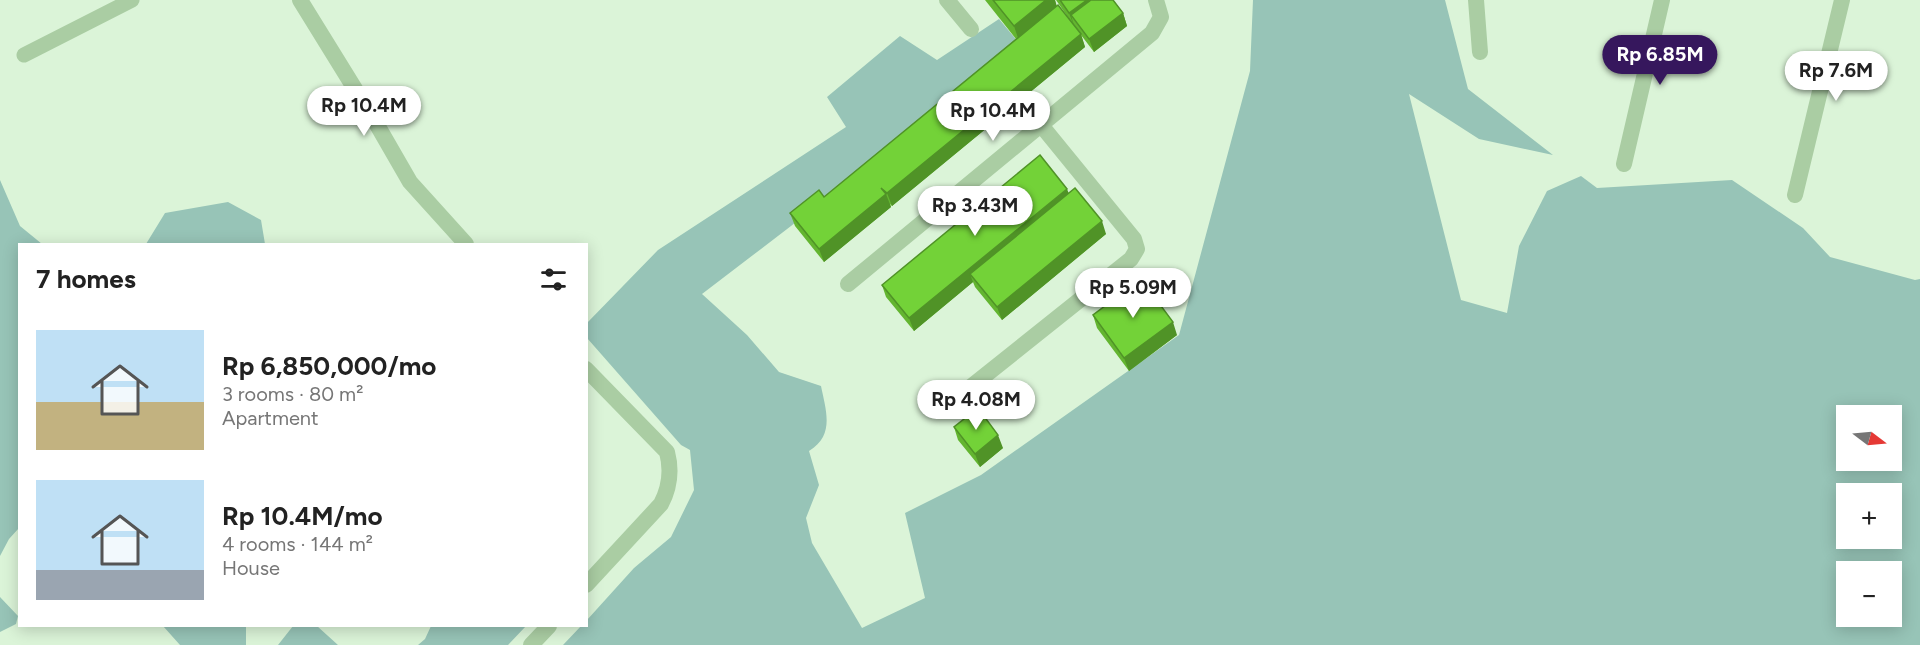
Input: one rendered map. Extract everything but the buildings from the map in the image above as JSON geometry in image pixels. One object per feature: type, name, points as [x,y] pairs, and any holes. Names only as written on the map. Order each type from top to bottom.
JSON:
[{"type":"street","points":[[300,0],[410,182],[465,243]]},
{"type":"street","points":[[947,0],[971,29]]},
{"type":"street","points":[[848,284],[1152,33],[1161,17],[1156,0]]},
{"type":"street","points":[[1476,0],[1480,52]]},
{"type":"street","points":[[1624,164],[1662,0]]},
{"type":"street","points":[[1796,195],[1842,0]]},
{"type":"street","points":[[943,409],[1131,259],[1137,249],[1134,239],[1041,125]]},
{"type":"street","points":[[588,371],[667,452],[671,466],[668,491],[661,504],[588,583]]},
{"type":"street","points":[[531,645],[548,627]]},
{"type":"lane","points":[[24,55],[132,0]]},
{"type":"shaded area","points":[[1253,0],[1445,0],[1468,89],[1553,155],[1479,139],[1409,94],[1461,300],[1507,313],[1519,246],[1547,191],[1581,176],[1597,188],[1732,180],[1803,228],[1830,257],[1915,280],[1920,279],[1920,645],[563,645],[580,627],[588,627],[588,619],[634,568],[671,537],[694,490],[690,450],[681,445],[588,339],[588,322],[658,250],[846,127],[827,97],[900,36],[937,60],[999,19],[1019,43],[791,226],[702,294],[747,335],[779,372],[821,386],[827,422],[823,438],[809,451],[819,485],[806,518],[812,543],[862,628],[925,598],[905,513],[981,475],[1179,335],[1250,71]]},
{"type":"shaded area","points":[[0,180],[20,226],[41,243],[18,243],[18,529],[9,539],[0,556]]},
{"type":"shaded area","points":[[228,202],[261,220],[265,243],[147,243],[165,213]]},
{"type":"shaded area","points":[[0,597],[18,616],[16,624],[0,632]]},
{"type":"shaded area","points":[[164,627],[246,627],[246,645],[180,645]]},
{"type":"shaded area","points":[[292,627],[318,627],[338,645],[278,645]]},
{"type":"shaded area","points":[[431,627],[525,627],[508,645],[418,645],[425,639]]}]
